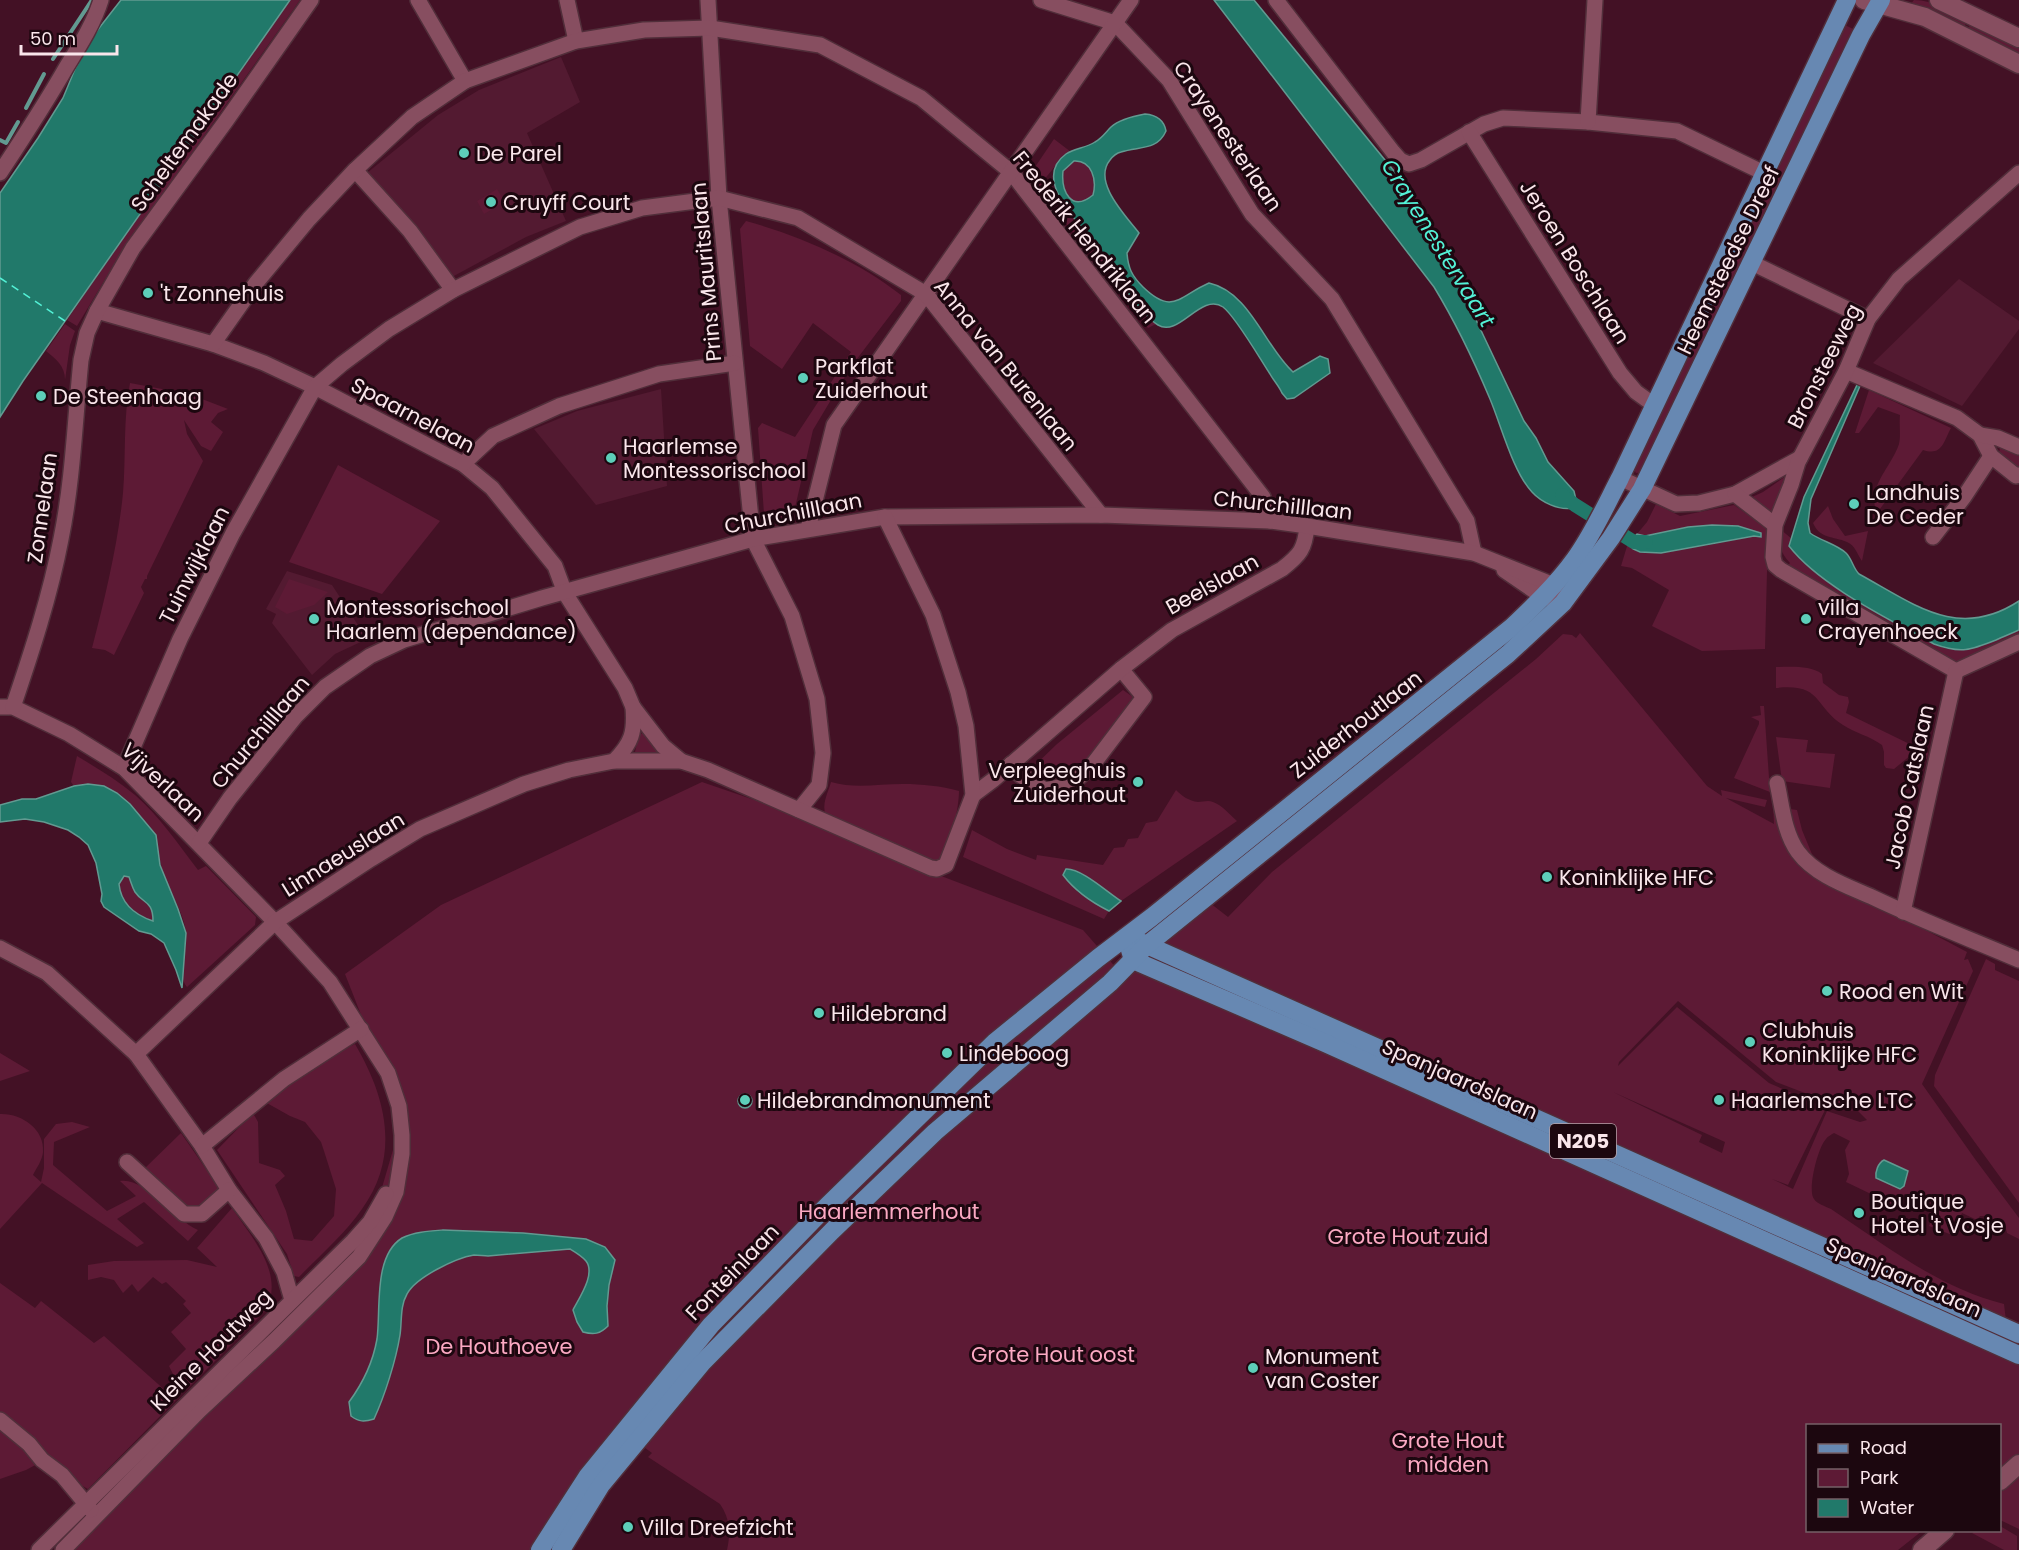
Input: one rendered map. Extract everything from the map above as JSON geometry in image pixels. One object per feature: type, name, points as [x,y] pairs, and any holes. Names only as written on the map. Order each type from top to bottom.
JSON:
[{"type":"main road","name":"Heemsteedse Dreef","points":[[1597,522],[1847,0]]},
{"type":"main road","name":"Heemsteedse Dreef","points":[[1615,531],[1642,489],[1861,35],[1874,2]]},
{"type":"main road","name":"Zuiderhoutlaan","points":[[1126,937],[1512,627],[1574,561],[1597,522]]},
{"type":"main road","name":"Zuiderhoutlaan","points":[[1147,945],[1508,654],[1563,603],[1615,531]]},
{"type":"main road","name":"Spanjaardslaan","points":[[1126,937],[2019,1334]]},
{"type":"main road","points":[[1126,937],[1133,960]]},
{"type":"main road","name":"Fonteinlaan","points":[[540,1550],[587,1477],[711,1325],[822,1211],[995,1042],[1126,937]]},
{"type":"main road","name":"Fonteinlaan","points":[[561,1550],[602,1485],[702,1363],[832,1231],[935,1132],[1110,983],[1147,945]]},
{"type":"main road","name":"Spanjaardslaan","points":[[1133,960],[1347,1052],[2019,1355]]},
{"type":"street","points":[[0,173],[37,118],[97,12],[101,0]]},
{"type":"street","name":"Scheltemakade","points":[[97,311],[133,248],[311,0]]},
{"type":"street","points":[[418,0],[465,81]]},
{"type":"street","points":[[567,0],[576,41]]},
{"type":"street","name":"Prins Mauritslaan","points":[[708,0],[719,198],[753,539]]},
{"type":"street","name":"Crayenesterlaan","points":[[1041,0],[1115,23],[1169,81],[1252,214],[1332,299],[1467,521],[1474,553]]},
{"type":"street","points":[[808,529],[834,425],[1131,0]]},
{"type":"street","points":[[1276,0],[1400,160],[1409,164],[1421,160],[1484,124],[1503,118],[1588,122],[1677,131],[1764,173]]},
{"type":"street","points":[[1588,122],[1595,0]]},
{"type":"street","points":[[1940,0],[2019,38]]},
{"type":"street","points":[[1874,2],[1925,16],[2019,64]]},
{"type":"street","name":"Frederik Hendriklaan","points":[[213,344],[256,283],[309,219],[355,170],[412,117],[465,81],[576,41],[644,30],[710,28],[820,45],[921,98],[1011,172],[1263,497],[1270,521]]},
{"type":"street","name":"Jeroen Boschlaan","points":[[1469,132],[1620,373],[1636,392],[1654,405]]},
{"type":"street","points":[[355,170],[410,231],[453,290]]},
{"type":"street","name":"Bronsteeweg","points":[[1956,671],[1781,570],[1775,565],[1773,557],[1775,525],[1800,458],[1846,371],[1868,319],[1899,279],[2019,173]]},
{"type":"street","name":"Anna van Burenlaan","points":[[315,387],[342,363],[389,329],[453,290],[580,226],[642,208],[719,198],[798,218],[926,294],[1101,515]]},
{"type":"street","points":[[1752,263],[1868,319]]},
{"type":"street","name":"Spaarnelaan","points":[[97,311],[213,344],[264,363],[463,464],[492,488],[555,566],[565,592],[625,688],[633,707],[663,746],[681,761]]},
{"type":"street","name":"Zonnelaan","points":[[6,707],[38,635],[54,575],[69,482],[81,360],[87,333],[97,311]]},
{"type":"street","points":[[463,464],[493,436],[559,406],[659,374],[735,363]]},
{"type":"street","points":[[1846,371],[1957,418],[1980,435],[1991,456],[2016,476],[2019,475]]},
{"type":"street","name":"Tuinwijklaan","points":[[124,768],[180,639],[233,532],[315,387]]},
{"type":"street","points":[[1980,435],[1998,438],[2019,447]]},
{"type":"street","points":[[1934,537],[1991,456]]},
{"type":"street","name":"Bronsteeweg","points":[[1620,478],[1676,504],[1699,503],[1735,494],[1800,458]]},
{"type":"street","points":[[1735,494],[1775,525]]},
{"type":"street","name":"Churchilllaan","points":[[199,843],[231,798],[295,717],[325,687],[370,656],[404,640],[565,592],[753,539],[808,529],[885,517],[1101,515],[1270,521],[1474,553],[1525,572],[1563,603]]},
{"type":"street","points":[[753,539],[792,616],[817,699],[823,753],[819,784],[799,810],[931,868],[938,869],[946,865],[973,795],[966,726],[958,692],[933,615],[885,517]]},
{"type":"street","name":"Beelslaan","points":[[973,795],[1121,669],[1172,630],[1282,569],[1298,557],[1306,543],[1307,526]]},
{"type":"street","points":[[1956,671],[2019,642]]},
{"type":"street","points":[[1011,764],[1020,775],[1045,790],[1072,784],[1094,763],[1144,697],[1121,669]]},
{"type":"street","name":"Jacob Catslaan","points":[[1903,912],[1956,671]]},
{"type":"street","name":"Vijverlaan","points":[[6,707],[69,734],[124,768],[275,922]]},
{"type":"street","points":[[614,761],[625,751],[632,738],[633,707]]},
{"type":"street","name":"Linnaeuslaan","points":[[136,1054],[275,922],[420,829],[524,784],[568,770],[614,761],[681,761],[708,770],[799,810]]},
{"type":"street","points":[[1777,783],[1786,827],[1797,851],[1812,867],[1832,879],[1903,912],[2019,960]]},
{"type":"street","name":"Kleine Houtweg","points":[[39,1550],[91,1509],[199,1411],[359,1257],[385,1217],[396,1192],[402,1135],[399,1106],[388,1073],[330,982],[275,922]]},
{"type":"street","points":[[0,948],[47,973],[136,1054],[202,1146],[229,1190],[266,1238],[284,1272],[292,1300]]},
{"type":"street","points":[[202,1146],[284,1079],[361,1029]]},
{"type":"street","points":[[127,1162],[184,1214],[202,1214],[229,1190]]},
{"type":"street","name":"Kleine Houtweg","points":[[63,1550],[91,1509],[292,1300],[362,1231],[379,1207],[399,1168]]},
{"type":"street","points":[[0,1420],[29,1444],[42,1460],[62,1475],[91,1509]]},
{"type":"street","points":[[2001,1480],[2019,1464]]},
{"type":"street","points":[[1922,1550],[1943,1532]]},
{"type":"shaded area","name":"De Parel","points":[[561,57],[580,102],[527,133],[566,221],[526,237],[452,277],[367,173],[438,115],[479,90]]},
{"type":"shaded area","points":[[1959,279],[2019,321],[2019,329],[1962,406],[1873,363]]},
{"type":"shaded area","name":"Haarlemse Montessorischool","points":[[661,389],[667,486],[596,505],[534,429],[577,411]]},
{"type":"shaded area","name":"Montessorischool Haarlem (dependance)","points":[[287,571],[332,585],[367,639],[335,654],[312,675],[272,623],[276,614],[266,609]]},
{"type":"green space","points":[[290,0],[300,0],[119,256],[77,326],[67,320],[167,174]]},
{"type":"green space","points":[[1914,0],[1935,4],[1967,21],[1964,27],[1910,5]]},
{"type":"green space","points":[[1971,23],[2019,42],[2019,57],[1968,29]]},
{"type":"green space","points":[[1843,24],[1853,29],[1849,43],[1645,472],[1636,473],[1632,466]]},
{"type":"green space","points":[[1054,139],[1071,152],[1061,159],[1043,181],[1089,235],[1141,308],[1156,324],[1148,328],[1029,176]]},
{"type":"green space","points":[[1074,161],[1089,167],[1094,183],[1093,195],[1078,202],[1069,198],[1063,179],[1063,171]]},
{"type":"green space","name":"Cruyff Court","points":[[497,189],[505,202],[484,214],[477,201]]},
{"type":"green space","points":[[746,221],[787,234],[846,260],[884,282],[901,295],[901,301],[850,368],[813,430],[794,512],[776,518],[765,518],[764,514],[758,428],[762,423],[795,437],[851,352],[813,323],[782,369],[750,346],[740,229]]},
{"type":"green space","points":[[65,324],[75,331],[70,345],[65,380],[62,367],[46,351]]},
{"type":"green space","points":[[130,383],[189,394],[228,409],[218,413],[211,422],[223,432],[211,451],[201,446],[184,420],[187,434],[203,461],[147,579],[141,587],[144,593],[114,655],[105,650],[92,648],[102,610],[121,512],[126,410]]},
{"type":"green space","points":[[1869,390],[1951,428],[1938,450],[1923,450],[1877,513],[1874,504],[1877,486],[1899,444],[1900,415],[1878,407],[1859,433],[1855,433]]},
{"type":"green space","points":[[2003,447],[2019,455],[2019,468],[1999,453],[2000,448]]},
{"type":"green space","points":[[338,465],[440,521],[382,594],[289,562]]},
{"type":"green space","points":[[1789,474],[1774,511],[1769,514],[1750,498],[1763,492]]},
{"type":"green space","points":[[1656,504],[1680,516],[1734,505],[1764,526],[1768,533],[1765,649],[1702,651],[1652,626],[1669,590],[1632,568],[1621,566],[1628,543],[1633,549],[1704,546],[1754,536],[1760,537],[1738,526],[1730,525],[1688,527],[1645,536],[1637,534],[1647,522]]},
{"type":"green space","points":[[1828,506],[1833,519],[1845,536],[1868,531],[1862,561],[1850,543],[1827,536],[1816,528],[1813,523]]},
{"type":"green space","points":[[1780,529],[1792,539],[1789,546],[1818,575],[1856,601],[1936,645],[1943,648],[1960,649],[1996,640],[2019,630],[2019,638],[1957,665],[1786,567],[1790,563],[1780,547]]},
{"type":"green space","points":[[289,579],[328,592],[314,605],[287,614],[275,607]]},
{"type":"green space","name":"Haarlemmerhout","points":[[1580,633],[1707,786],[1722,796],[1721,790],[1767,800],[1765,807],[1726,798],[1774,824],[1773,804],[1777,804],[1790,852],[1797,862],[1967,952],[1964,960],[1968,959],[1973,971],[1922,1084],[2019,1218],[2019,1239],[2007,1233],[2005,1225],[1986,1216],[1980,1216],[1977,1220],[1962,1213],[1952,1235],[1929,1226],[1941,1202],[1927,1195],[1919,1199],[1904,1194],[1898,1207],[1846,1182],[1849,1174],[1845,1150],[1850,1141],[1834,1133],[1827,1138],[1820,1150],[1814,1169],[1812,1194],[1817,1202],[1913,1264],[1957,1287],[2004,1304],[2006,1321],[2019,1329],[2019,1529],[2001,1520],[2001,1424],[1806,1424],[1806,1532],[1921,1532],[1898,1550],[727,1550],[729,1526],[720,1504],[648,1457],[652,1453],[641,1445],[531,1550],[55,1550],[282,1323],[347,1244],[381,1191],[402,1119],[345,974],[441,905],[702,782],[795,814],[886,855],[1083,930],[1125,978],[1210,903],[1228,917],[1272,872],[1536,659],[1563,634],[1576,638]],"holes":[[[1678,1001],[1776,1082],[1852,1111],[1855,1108],[1867,1120],[1860,1122],[1827,1111],[1793,1189],[1772,1179],[1788,1185],[1826,1108],[1769,1083],[1677,1007],[1618,1066],[1619,1062]],[[1613,1092],[1725,1142],[1722,1153],[1699,1142],[1702,1135]],[[1884,1160],[1907,1170],[1898,1188],[1876,1178],[1877,1168]]]},
{"type":"green space","points":[[1776,667],[1806,668],[1822,674],[1823,683],[1839,695],[1848,697],[1846,713],[1928,753],[1927,759],[1911,755],[1894,769],[1886,768],[1882,745],[1833,718],[1810,692],[1791,687],[1776,688]]},
{"type":"green space","points":[[1123,690],[1133,697],[1079,771],[1073,776],[1056,780],[1045,779],[1028,772],[1057,744]]},
{"type":"green space","points":[[1760,706],[1764,706],[1770,792],[1734,778],[1759,724],[1759,721],[1751,717],[1761,715]]},
{"type":"green space","points":[[644,733],[661,754],[638,756],[635,752],[639,734]]},
{"type":"green space","points":[[1776,737],[1808,740],[1806,752],[1835,754],[1830,788],[1782,781]]},
{"type":"green space","points":[[77,756],[114,779],[144,803],[198,870],[206,866],[256,917],[255,925],[187,987],[182,975],[185,926],[162,869],[156,835],[88,784],[74,786],[71,782]]},
{"type":"green space","points":[[831,782],[858,786],[917,784],[959,791],[953,828],[942,856],[937,860],[928,860],[826,816],[825,803]]},
{"type":"green space","points":[[1176,790],[1192,801],[1216,803],[1237,821],[1121,901],[1073,869],[1063,875],[1079,893],[1109,911],[1104,919],[963,857],[972,830],[1007,849],[1036,860],[1037,855],[1103,865],[1114,848],[1124,847],[1128,839],[1138,838],[1146,823],[1157,821]]},
{"type":"green space","points":[[1790,809],[1797,810],[1802,830],[1814,859],[1799,843]]},
{"type":"green space","points":[[124,876],[129,877],[135,892],[151,909],[153,921],[133,909],[122,897],[119,890]]},
{"type":"green space","points":[[1986,959],[1995,964],[1995,970],[2019,981],[2019,1203],[1934,1086],[1935,1075]]},
{"type":"green space","points":[[355,1044],[375,1085],[381,1105],[385,1126],[382,1168],[374,1189],[355,1218],[299,1277],[294,1276],[287,1254],[217,1150],[253,1113],[258,1122],[259,1163],[280,1170],[285,1176],[275,1185],[294,1239],[312,1241],[334,1216],[336,1189],[321,1142],[305,1122],[265,1102],[308,1070]]},
{"type":"green space","points":[[0,1053],[30,1071],[0,1081]]},
{"type":"green space","points":[[0,1114],[16,1116],[30,1124],[40,1136],[43,1152],[33,1175],[41,1182],[44,1168],[44,1139],[56,1124],[72,1122],[90,1127],[54,1142],[53,1165],[107,1211],[136,1196],[120,1181],[130,1182],[150,1192],[198,1230],[188,1241],[144,1202],[117,1219],[144,1243],[137,1247],[42,1183],[0,1229]]},
{"type":"green space","points":[[181,1133],[226,1198],[202,1220],[143,1170]]},
{"type":"green space","points":[[232,1208],[264,1256],[272,1283],[271,1296],[266,1310],[186,1390],[176,1380],[169,1366],[186,1349],[171,1332],[191,1313],[183,1304],[186,1301],[166,1282],[162,1284],[153,1277],[138,1292],[132,1284],[123,1293],[114,1280],[101,1277],[88,1280],[88,1265],[114,1261],[187,1260],[217,1267],[197,1248]]},
{"type":"green space","points":[[0,1283],[35,1308],[41,1301],[94,1343],[104,1336],[176,1400],[88,1489],[75,1482],[0,1417]]},
{"type":"green space","points":[[0,1427],[41,1462],[0,1479]]},
{"type":"green space","points":[[2001,1527],[2017,1536],[2017,1550],[2004,1550],[1972,1533],[2001,1532]]},
{"type":"water","points":[[121,0],[290,0],[0,417],[0,193],[63,98],[75,69],[96,32]]},
{"type":"water","points":[[1214,0],[1254,0],[1403,182],[1450,265],[1524,421],[1548,462],[1574,491],[1577,504],[1573,508],[1556,507],[1545,502],[1536,496],[1525,483],[1513,461],[1471,356],[1434,287]]},
{"type":"water","points":[[1145,114],[1162,121],[1166,131],[1153,145],[1117,154],[1110,160],[1105,178],[1119,208],[1139,233],[1127,253],[1133,275],[1153,296],[1169,302],[1183,298],[1209,283],[1223,288],[1246,309],[1293,372],[1320,356],[1328,359],[1330,373],[1294,398],[1287,399],[1282,393],[1241,329],[1223,307],[1215,304],[1207,305],[1174,326],[1158,325],[1150,319],[1133,300],[1097,246],[1062,202],[1056,189],[1054,176],[1056,165],[1066,154],[1088,146],[1119,122]],"holes":[[[1074,161],[1089,167],[1092,172],[1094,189],[1093,195],[1079,202],[1073,201],[1066,192],[1063,171]]]},
{"type":"water","points":[[1857,385],[1860,386],[1811,499],[1808,523],[1810,533],[1846,553],[1859,574],[1937,614],[1956,618],[1976,618],[1997,613],[2019,601],[2019,630],[1966,650],[1934,644],[1856,601],[1818,575],[1789,546],[1804,497]]},
{"type":"water","points":[[1738,526],[1761,533],[1761,537],[1754,536],[1661,553],[1640,552],[1628,543],[1637,534],[1645,536],[1688,527]]},
{"type":"water","points":[[88,784],[104,786],[117,793],[130,804],[156,835],[160,865],[186,933],[182,988],[164,943],[151,934],[139,931],[104,907],[101,901],[102,894],[96,863],[88,845],[68,830],[44,822],[25,819],[0,822],[0,805],[22,799],[36,799],[74,786]],"holes":[[[124,876],[129,877],[135,892],[151,909],[153,921],[140,916],[126,903],[119,884]]]},
{"type":"water","points":[[1066,869],[1086,876],[1121,901],[1109,911],[1096,904],[1068,881],[1063,875]]},
{"type":"water","points":[[745,1094],[750,1096],[752,1101],[750,1106],[745,1108],[740,1106],[738,1101],[740,1096]]},
{"type":"water","points":[[1884,1160],[1908,1171],[1904,1186],[1900,1189],[1876,1178],[1877,1168]]},
{"type":"water","points":[[443,1230],[523,1233],[586,1239],[605,1247],[615,1260],[609,1285],[608,1326],[597,1333],[590,1333],[583,1332],[577,1322],[573,1310],[586,1286],[589,1266],[583,1257],[570,1249],[488,1256],[474,1255],[457,1260],[427,1275],[407,1294],[402,1309],[396,1355],[378,1410],[374,1419],[364,1421],[357,1419],[351,1416],[349,1402],[367,1372],[373,1356],[377,1339],[380,1284],[386,1257],[402,1238],[417,1233]]},
{"type":"waterway","points":[[53,59],[92,0]]},
{"type":"waterway","points":[[26,108],[44,74]]},
{"type":"waterway","points":[[0,140],[6,143],[18,122]]},
{"type":"waterway","name":"Crayenestervaart","points":[[1562,495],[1634,542],[1646,542]]},
{"type":"ferry route","points":[[0,278],[65,321]]},
{"type":"place","name":"De Parel","points":[[464,153]]},
{"type":"place","name":"Cruyff Court","points":[[491,202]]},
{"type":"place","name":"'t Zonnehuis","points":[[148,293]]},
{"type":"place","name":"Parkflat Zuiderhout","points":[[803,378]]},
{"type":"place","name":"De Steenhaag","points":[[41,396]]},
{"type":"place","name":"Haarlemse Montessorischool","points":[[611,458]]},
{"type":"place","name":"Landhuis De Ceder","points":[[1854,504]]},
{"type":"place","name":"Montessorischool Haarlem (dependance)","points":[[314,619]]},
{"type":"place","name":"villa Crayenhoeck","points":[[1806,619]]},
{"type":"place","name":"Verpleeghuis Zuiderhout","points":[[1138,782]]},
{"type":"place","name":"Koninklijke HFC","points":[[1547,877]]},
{"type":"place","name":"Rood en Wit","points":[[1827,991]]},
{"type":"place","name":"Hildebrand","points":[[819,1013]]},
{"type":"place","name":"Clubhuis Koninklijke HFC","points":[[1750,1042]]},
{"type":"place","name":"Lindeboog","points":[[947,1053]]},
{"type":"place","name":"Hildebrandmonument","points":[[745,1100]]},
{"type":"place","name":"Haarlemsche LTC","points":[[1719,1100]]},
{"type":"place","name":"Boutique Hotel 't Vosje","points":[[1859,1213]]},
{"type":"place","name":"Monument van Coster","points":[[1253,1368]]},
{"type":"place","name":"Villa Dreefzicht","points":[[628,1527]]},
{"type":"park label","name":"Grote Hout zuid","points":[[1408,1236]]},
{"type":"park label","name":"De Houthoeve","points":[[499,1346]]},
{"type":"park label","name":"Grote Hout oost","points":[[1053,1354]]},
{"type":"park label","name":"Grote Hout midden","points":[[1448,1452]]}]
